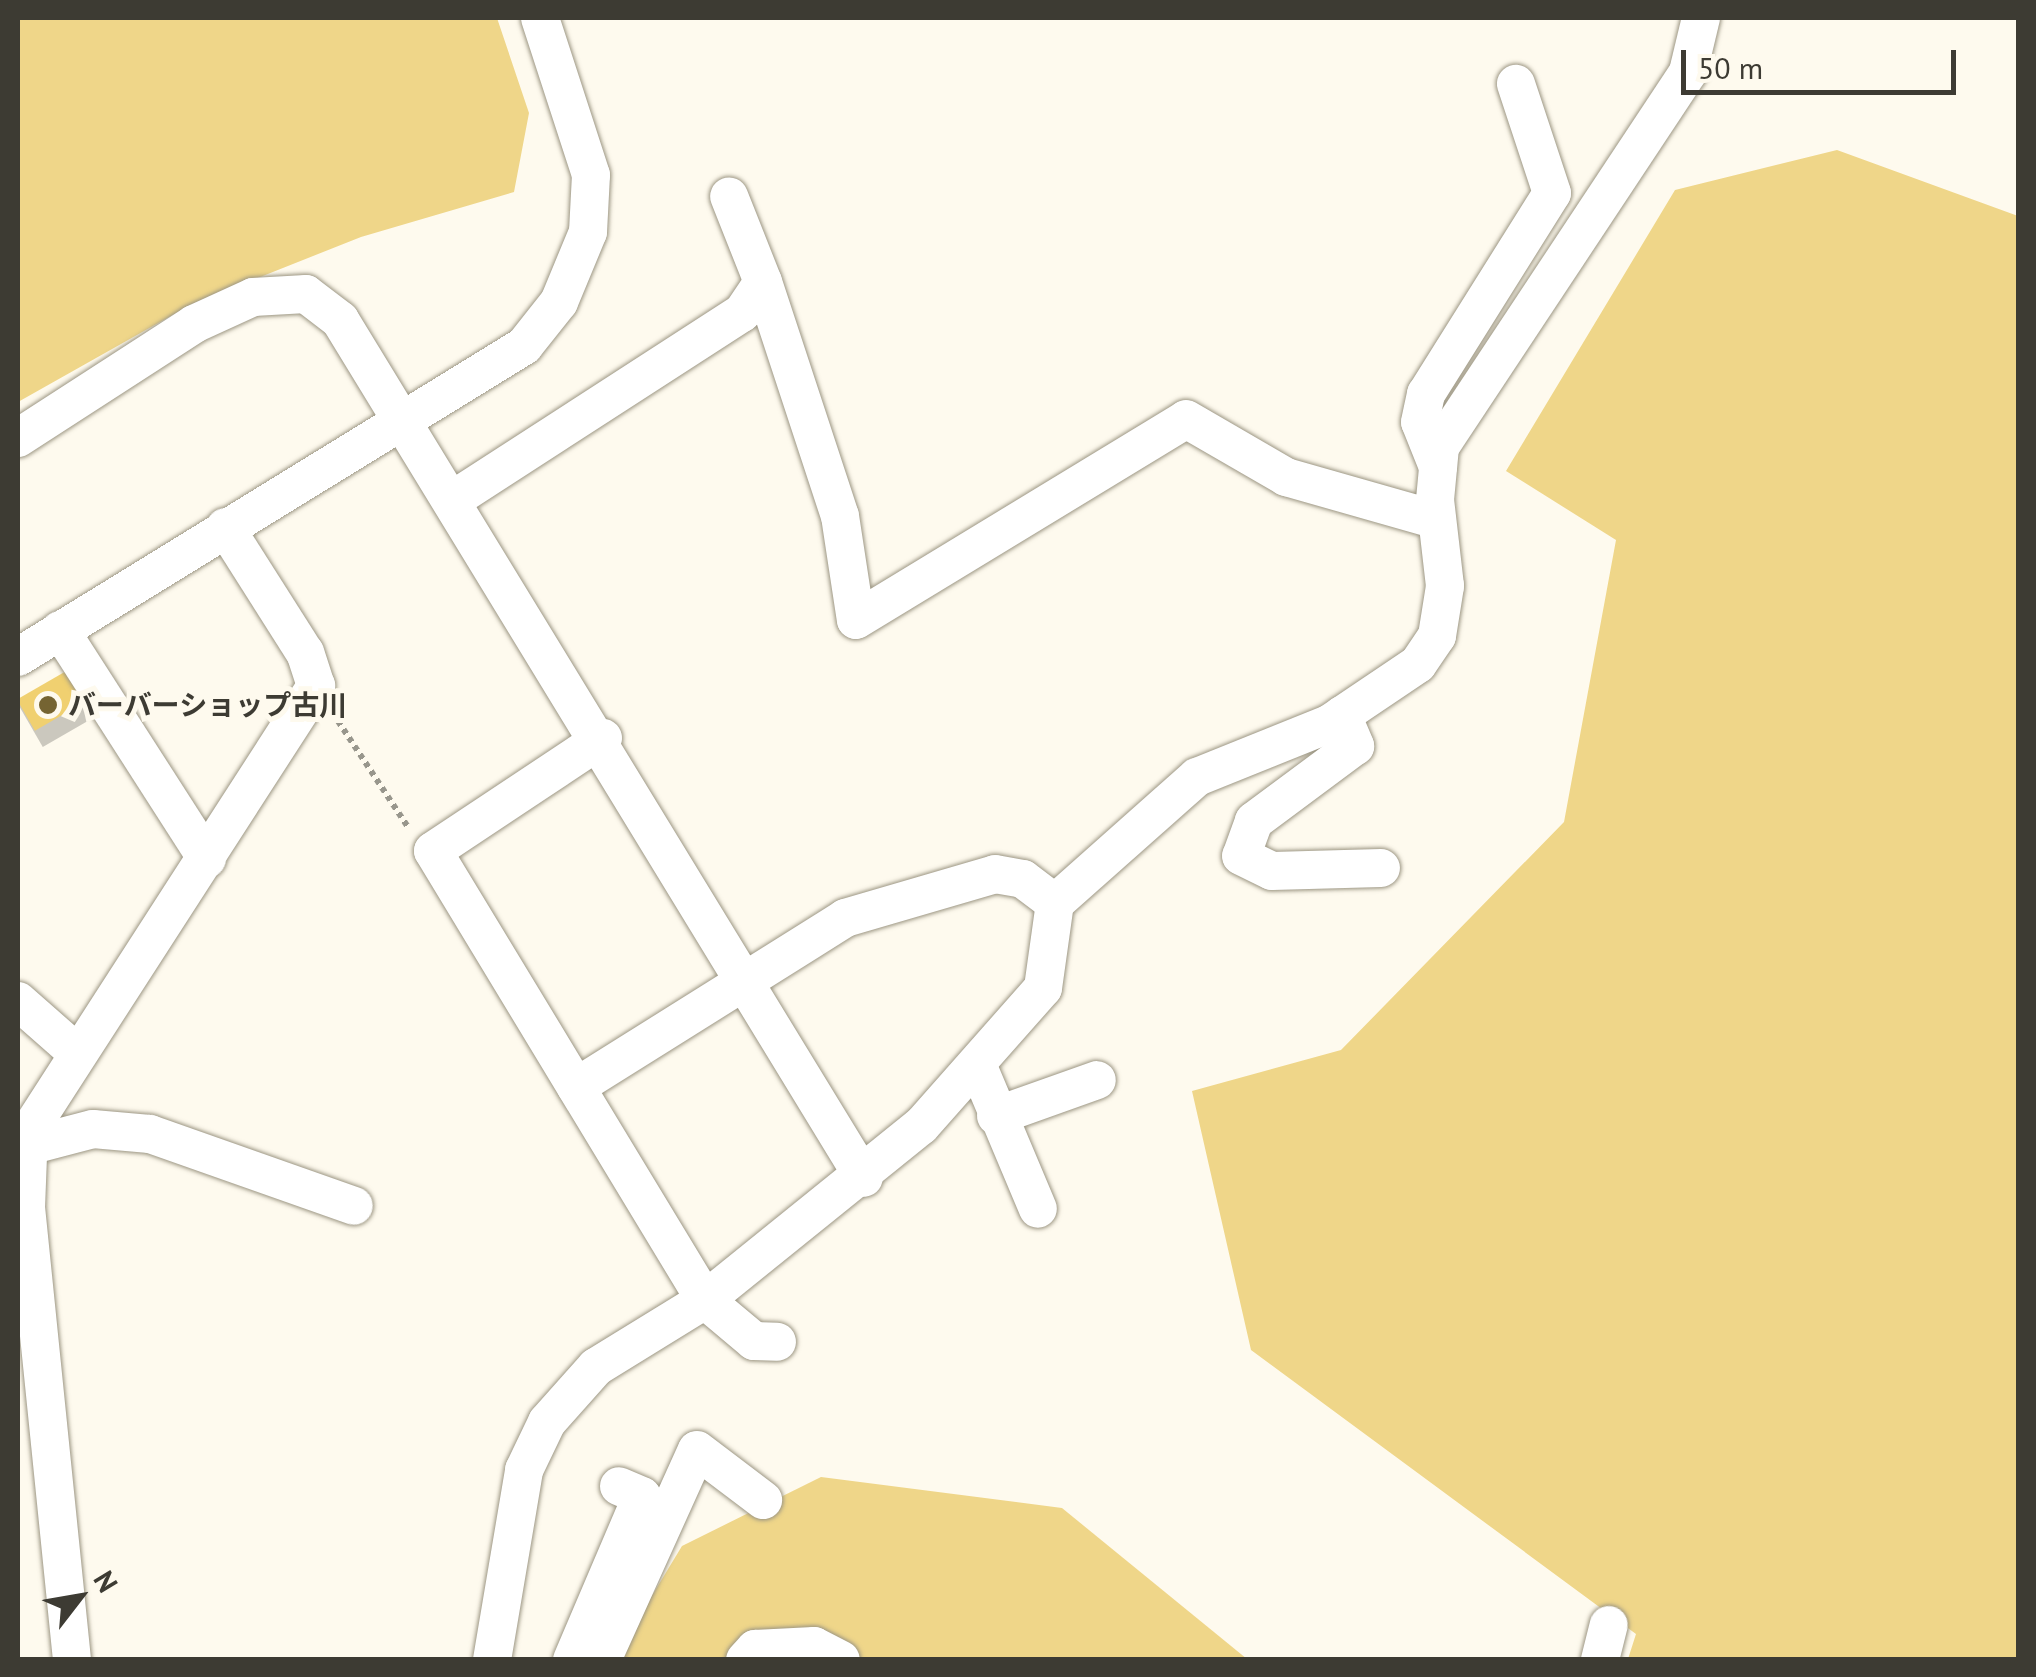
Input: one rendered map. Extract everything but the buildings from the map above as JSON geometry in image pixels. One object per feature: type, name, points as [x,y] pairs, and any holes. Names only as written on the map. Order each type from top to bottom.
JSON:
[{"type":"street","points":[[18,657],[524,346],[559,302],[588,232],[591,175],[540,18]]},
{"type":"street","points":[[492,1660],[510,1514],[547,1422],[596,1367],[705,1300],[864,1178],[1044,988],[1055,903],[1197,777],[1342,715],[1418,664],[1437,636],[1444,586],[1437,520],[1440,447],[1688,72],[1702,18]]},
{"type":"street","points":[[1438,468],[1420,422],[1426,394],[1552,193],[1516,84]]},
{"type":"street","points":[[729,196],[763,282],[840,516],[856,620],[1186,419],[1286,477],[1437,520]]},
{"type":"street","points":[[454,499],[706,342],[763,282]]},
{"type":"street","points":[[18,438],[194,324],[253,297],[306,294],[340,320],[603,738],[864,1178]]},
{"type":"street","points":[[72,1660],[26,1208],[28,1146],[75,1051],[207,859],[316,686],[305,653],[224,527]]},
{"type":"street","points":[[60,630],[207,859]]},
{"type":"street","points":[[1342,715],[1355,746],[1254,822],[1240,856],[1272,871],[1381,868]]},
{"type":"street","points":[[603,738],[433,851],[705,1300],[754,1341],[778,1342]]},
{"type":"street","points":[[576,1086],[846,918],[995,874],[1023,879],[1055,903]]},
{"type":"street","points":[[18,1001],[75,1051]]},
{"type":"street","points":[[976,1064],[1038,1209]]},
{"type":"street","points":[[996,1116],[1097,1080]]},
{"type":"street","points":[[28,1146],[92,1129],[150,1134],[354,1206]]},
{"type":"street","points":[[602,1660],[697,1450],[763,1500]]},
{"type":"street","points":[[572,1660],[642,1496],[619,1486]]},
{"type":"street","points":[[745,1660],[755,1649],[814,1646],[840,1660]]},
{"type":"path","points":[[316,686],[401,821],[433,851]]},
{"type":"shaded area","points":[[18,18],[497,18],[529,113],[514,192],[361,237],[192,304],[18,402]]},
{"type":"shaded area","points":[[1837,150],[2018,216],[2018,1659],[1628,1659],[1636,1634],[1251,1350],[1192,1091],[1341,1050],[1564,822],[1616,540],[1506,471],[1675,190]]},
{"type":"shaded area","points":[[821,1477],[1062,1508],[1247,1659],[613,1660],[682,1546]]},
{"type":"place","name":"バーバーショップ古川","points":[[48,705]]}]
